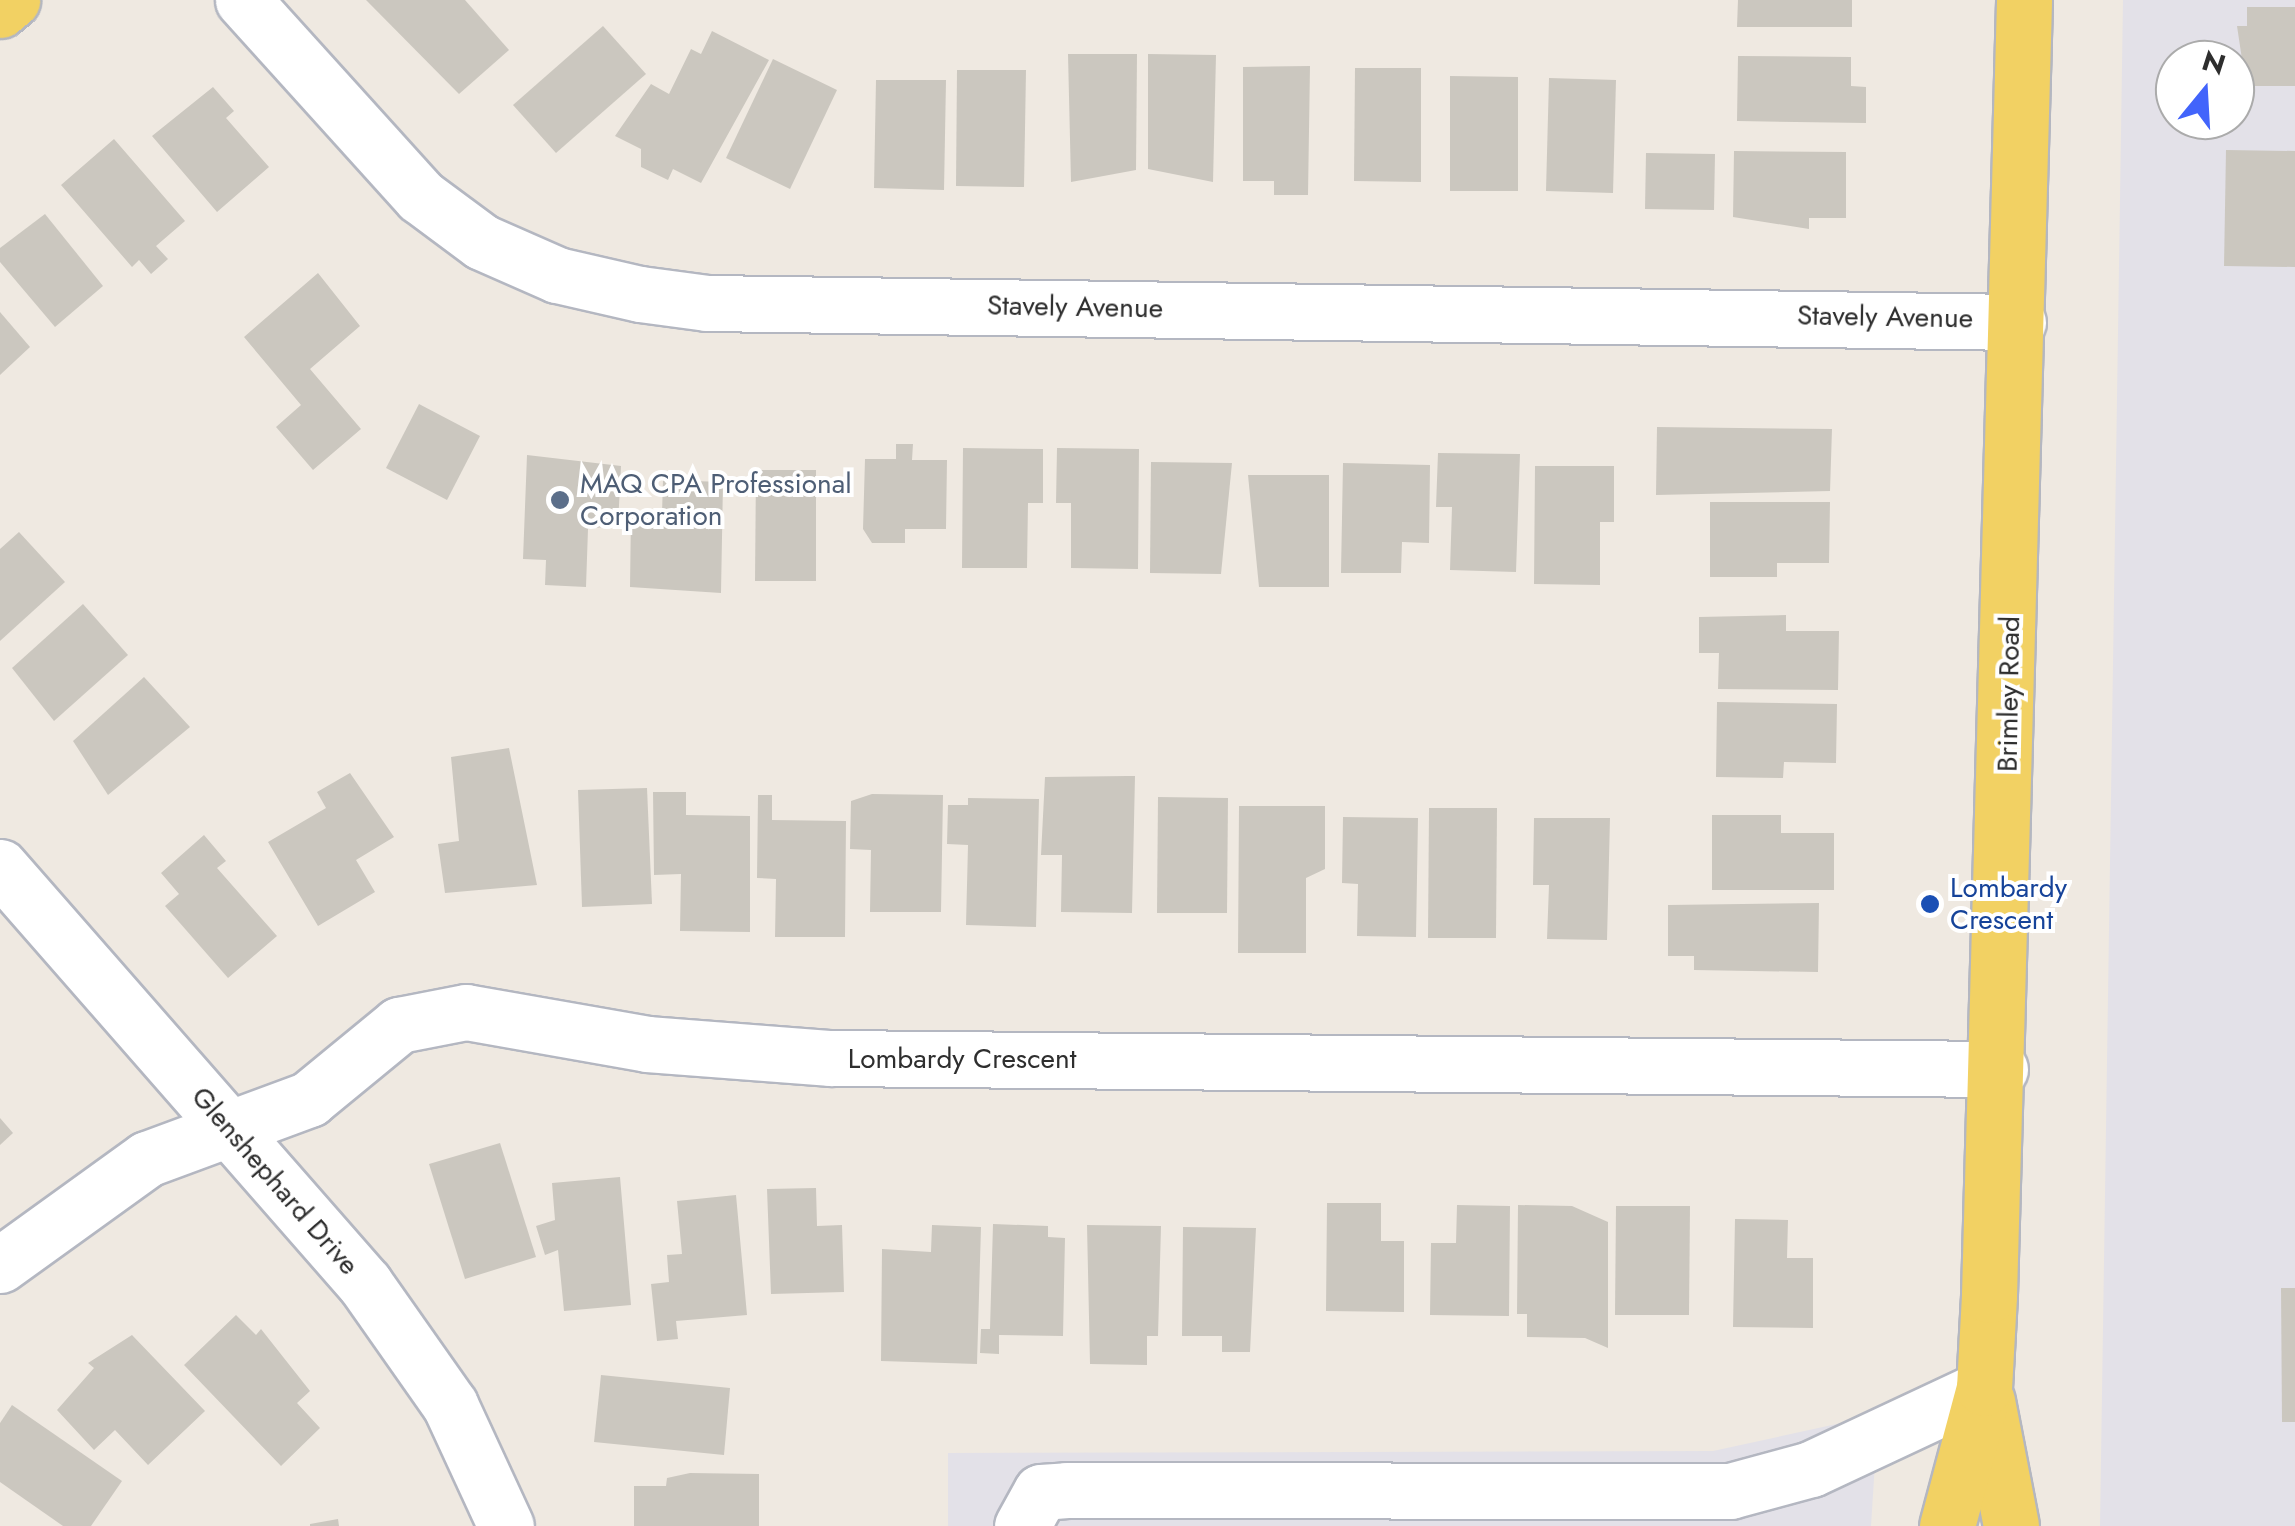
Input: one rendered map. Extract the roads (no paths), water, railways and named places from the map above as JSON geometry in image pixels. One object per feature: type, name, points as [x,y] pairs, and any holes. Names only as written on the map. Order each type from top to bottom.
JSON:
[{"type":"main road","points":[[0,10],[12,0]]},
{"type":"main road","name":"Brimley Road","points":[[1947,1526],[1984,1388],[2000,1070],[2024,0]]},
{"type":"main road","name":"Brimley Road","points":[[1984,1388],[2011,1526]]},
{"type":"street","name":"Stavely Avenue","points":[[243,0],[420,196],[527,262],[640,294],[707,303],[2018,322]]},
{"type":"street","name":"Glenshephard Drive","points":[[0,867],[365,1284],[450,1405],[506,1526]]},
{"type":"street","name":"Lombardy Crescent","points":[[0,1265],[109,1181],[228,1128],[308,1098],[400,1025],[466,1012],[647,1044],[831,1058],[2000,1070]]},
{"type":"street","points":[[1022,1526],[1040,1492],[1067,1490],[1439,1508],[1730,1491],[1774,1503],[1984,1388]]},
{"type":"place","name":"MAQ CPA Professional Corporation","points":[[560,500]]},
{"type":"place","name":"Lombardy Crescent","points":[[1930,904]]}]
